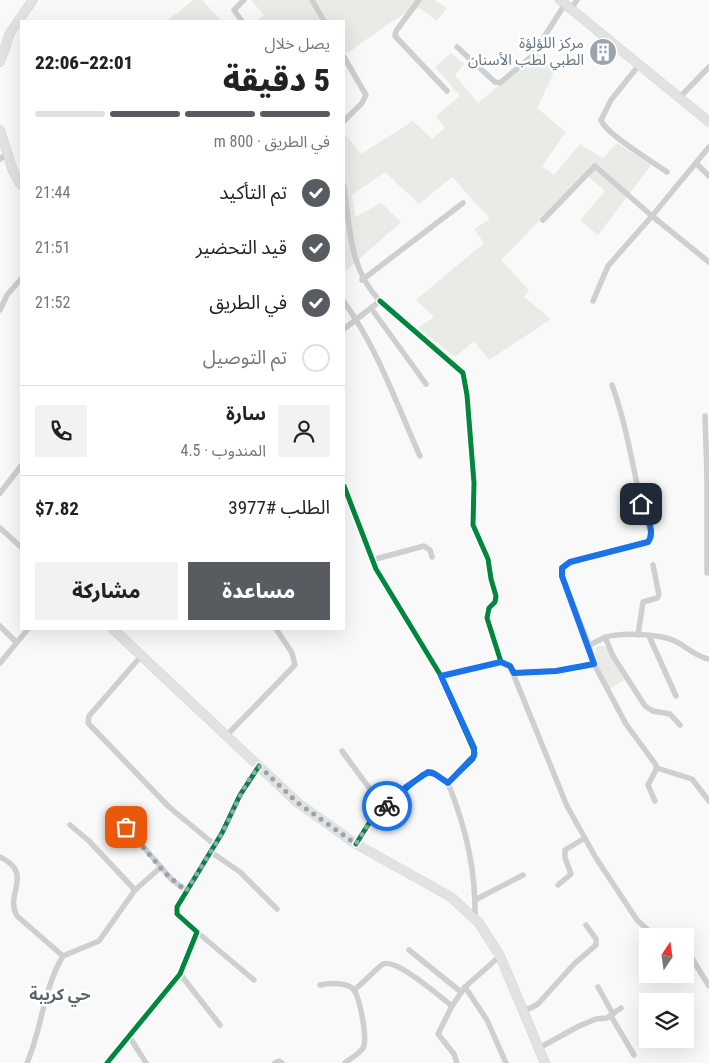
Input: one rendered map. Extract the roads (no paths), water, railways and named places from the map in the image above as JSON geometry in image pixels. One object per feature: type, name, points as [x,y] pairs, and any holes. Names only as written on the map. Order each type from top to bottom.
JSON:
[{"type":"main road","points":[[0,62],[10,32],[33,0]]},
{"type":"main road","points":[[565,4],[709,122]]},
{"type":"main road","points":[[0,130],[4,156],[17,173]]},
{"type":"main road","points":[[114,630],[298,803],[356,844],[446,894],[475,918],[500,956],[545,1063]]},
{"type":"street","points":[[241,20],[234,10],[244,0]]},
{"type":"street","points":[[312,0],[323,20]]},
{"type":"street","points":[[419,0],[396,30],[395,36],[447,91]]},
{"type":"street","points":[[457,47],[495,82],[500,83],[532,56],[565,4],[577,0]]},
{"type":"street","points":[[345,59],[366,94],[362,103],[345,120]]},
{"type":"street","points":[[639,65],[611,100],[601,120],[602,125],[667,172]]},
{"type":"street","points":[[679,98],[709,67]]},
{"type":"street","points":[[593,301],[608,266],[709,148]]},
{"type":"street","points":[[696,163],[709,176]]},
{"type":"street","points":[[543,220],[595,166],[652,216],[709,262]]},
{"type":"street","points":[[345,193],[355,258],[362,280],[380,301],[463,373],[467,394],[474,483],[473,525],[488,559],[490,579],[496,596],[495,602],[489,608],[487,618],[501,662]]},
{"type":"street","points":[[362,280],[463,203]]},
{"type":"street","points":[[0,310],[7,295],[20,280]]},
{"type":"street","points":[[345,328],[380,301]]},
{"type":"street","points":[[345,303],[357,320],[381,364],[420,456]]},
{"type":"street","points":[[371,308],[426,384]]},
{"type":"street","points":[[612,385],[624,422],[641,504],[648,518],[652,536],[648,542],[570,562],[562,568],[562,576],[594,664],[626,724],[657,768],[692,779],[709,801]]},
{"type":"street","points":[[705,416],[708,477],[707,573]]},
{"type":"street","points":[[0,493],[20,467]]},
{"type":"street","points":[[345,489],[372,560],[441,676],[475,753],[473,759],[448,783]]},
{"type":"street","points":[[0,528],[20,547]]},
{"type":"street","points":[[372,560],[424,546],[430,550],[432,557]]},
{"type":"street","points":[[638,635],[643,602],[657,598],[659,595],[653,565]]},
{"type":"street","points":[[0,626],[16,642]]},
{"type":"street","points":[[0,663],[27,630]]},
{"type":"street","points":[[227,735],[295,665],[292,653],[277,630]]},
{"type":"street","points":[[589,646],[605,637],[649,636],[674,641],[698,656],[709,659]]},
{"type":"street","points":[[649,636],[676,696]]},
{"type":"street","points":[[605,637],[613,656],[645,706],[653,711],[670,714],[680,725]]},
{"type":"street","points":[[142,655],[89,716],[88,723],[169,807],[215,845]]},
{"type":"street","points":[[441,676],[501,662],[510,666],[567,806],[606,874],[637,920],[646,928]]},
{"type":"street","points":[[514,673],[556,671],[594,664]]},
{"type":"street","points":[[342,751],[384,808]]},
{"type":"street","points":[[254,980],[177,914],[177,907],[215,845],[240,795],[259,766]]},
{"type":"street","points":[[655,801],[648,785],[657,768]]},
{"type":"street","points":[[356,844],[371,820],[406,787],[428,772],[435,774],[448,783],[460,813],[473,867],[475,918]]},
{"type":"street","points":[[70,825],[89,841],[135,890]]},
{"type":"street","points":[[126,827],[172,880],[186,891]]},
{"type":"street","points":[[558,885],[571,874],[565,858],[565,850],[585,838]]},
{"type":"street","points":[[211,852],[240,872],[277,909]]},
{"type":"street","points":[[0,857],[10,862],[17,871],[14,908],[17,916],[63,956]]},
{"type":"street","points":[[27,1063],[33,1049],[46,997],[63,956],[99,941],[135,890],[161,867]]},
{"type":"street","points":[[475,900],[522,875]]},
{"type":"street","points":[[523,1010],[538,1004],[574,964],[596,945],[596,940],[586,925]]},
{"type":"street","points":[[107,1063],[180,974],[197,932]]},
{"type":"street","points":[[410,950],[463,990],[487,1020],[506,1063]]},
{"type":"street","points":[[457,1063],[454,1054],[438,1034],[452,1006],[463,990],[500,956]]},
{"type":"street","points":[[694,962],[709,986]]},
{"type":"street","points":[[354,990],[381,965],[389,964],[414,977],[452,1006]]},
{"type":"street","points":[[180,974],[220,1025]]},
{"type":"street","points":[[320,984],[339,984],[354,990],[360,1006],[365,1043],[360,1051],[345,1063]]},
{"type":"street","points":[[598,987],[634,1055]]},
{"type":"street","points":[[539,1048],[579,1026],[612,1015],[622,1008]]},
{"type":"street","points":[[129,1036],[146,1063]]},
{"type":"street","points":[[275,1063],[278,1061],[282,1063]]},
{"type":"place","name":"مركز اللؤلؤة الطبي لطب الأسنان","points":[[603,52]]},
{"type":"district","name":"حي كريبة","points":[[60,994]]}]
